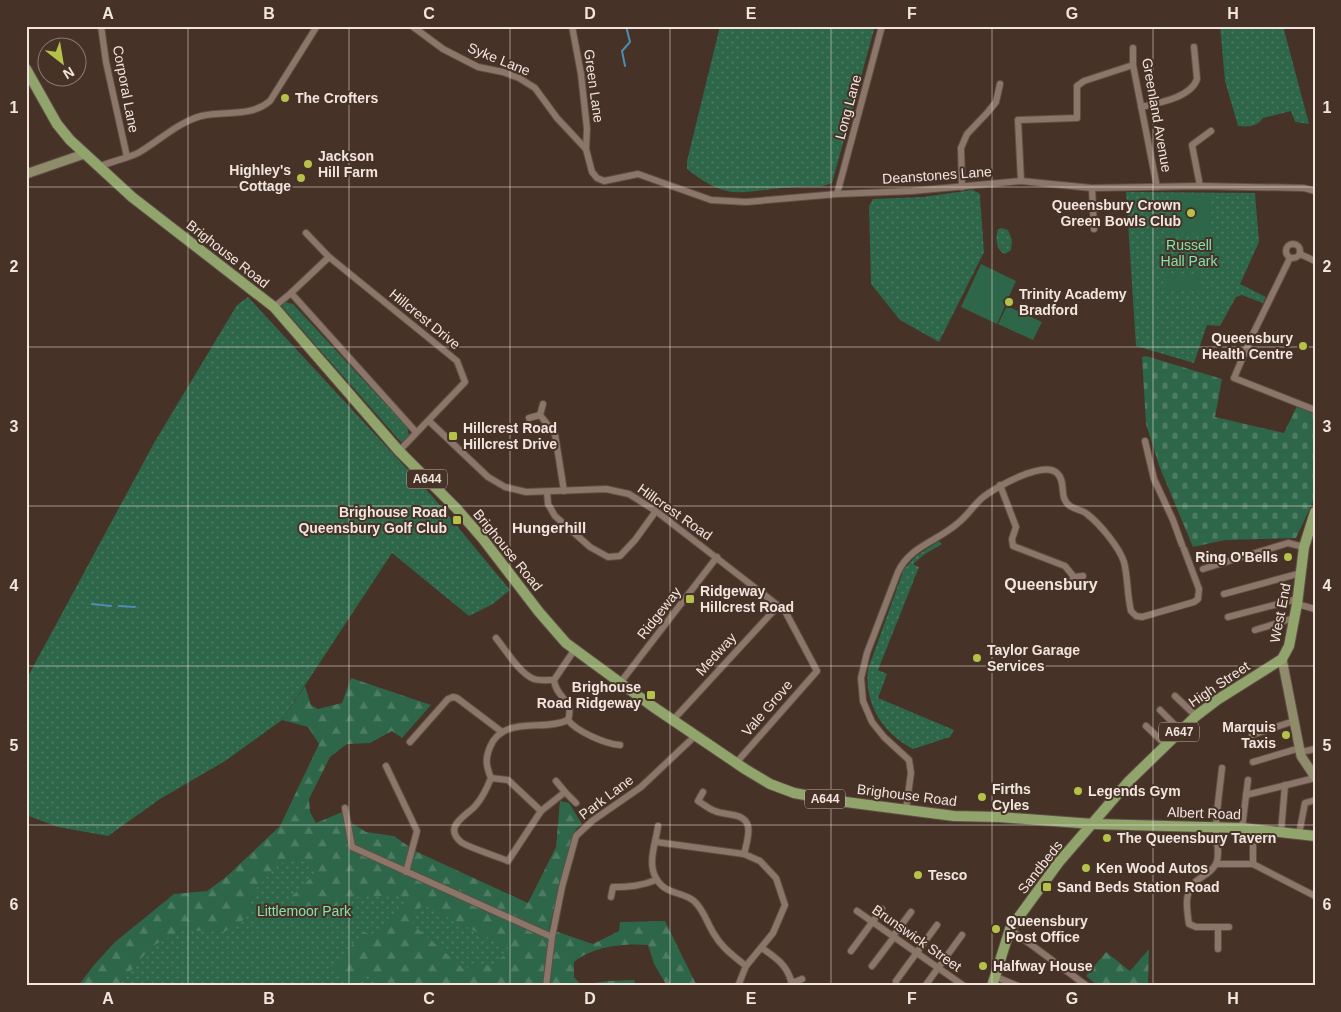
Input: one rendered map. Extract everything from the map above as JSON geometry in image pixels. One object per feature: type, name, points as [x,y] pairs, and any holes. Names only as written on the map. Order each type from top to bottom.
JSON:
[{"type":"main road","name":"Brighouse Road","points":[[26,69],[57,124],[84,154],[132,197],[274,307],[399,450],[483,539],[539,612],[566,643],[620,683],[736,763],[770,784],[794,793],[838,801],[954,816],[999,817],[1093,824]]},
{"type":"main road","name":"West End","points":[[1282,659],[1289,646],[1304,547],[1315,512]]},
{"type":"main road","name":"High Street","points":[[1093,824],[1129,781],[1196,716],[1216,700],[1282,659]]},
{"type":"main road","name":"Albert Road","points":[[1093,824],[1242,828],[1315,836]]},
{"type":"main road","name":"Sandbeds","points":[[993,981],[1010,929],[1059,862],[1093,824]]},
{"type":"street","name":"Corporal Lane","points":[[101,26],[106,62],[126,157]]},
{"type":"street","points":[[99,167],[137,153],[178,127],[201,116],[246,112],[263,107],[270,101],[317,26]]},
{"type":"street","name":"Syke Lane","points":[[412,26],[443,49],[478,67],[503,72],[519,78],[535,88],[557,118],[586,149]]},
{"type":"street","name":"Green Lane","points":[[572,26],[581,74],[587,129],[586,149]]},
{"type":"street","name":"Long Lane","points":[[837,194],[882,26]]},
{"type":"street","points":[[1141,107],[1174,99],[1195,83],[1194,47]]},
{"type":"street","name":"Greenland Avenue","points":[[1133,48],[1133,65],[1157,187]]},
{"type":"street","points":[[1021,181],[1018,120],[1077,118],[1077,86],[1084,81],[1133,65]]},
{"type":"street","points":[[962,187],[961,148],[967,134],[996,102],[1000,84]]},
{"type":"street","points":[[1200,186],[1192,145],[1211,131]]},
{"type":"street","name":"Deanstones Lane","points":[[586,149],[592,172],[597,178],[604,181],[638,174],[711,200],[746,202],[1021,181],[1092,188],[1200,186],[1304,188],[1315,191]]},
{"type":"street","points":[[26,174],[84,154]]},
{"type":"street","points":[[1092,188],[1094,229]]},
{"type":"street","name":"Hillcrest Drive","points":[[306,232],[329,257],[457,361],[465,382],[399,450]]},
{"type":"street","points":[[1290,258],[1285,252],[1289,245],[1297,245],[1300,249],[1300,254]]},
{"type":"street","points":[[1290,258],[1295,258],[1300,254]]},
{"type":"street","points":[[1300,254],[1315,261]]},
{"type":"street","points":[[274,307],[291,294],[329,257]]},
{"type":"street","points":[[1290,258],[1251,338],[1234,378],[1315,410]]},
{"type":"street","points":[[291,294],[416,432]]},
{"type":"street","points":[[540,416],[543,404]]},
{"type":"street","points":[[529,418],[540,416]]},
{"type":"street","points":[[540,416],[555,434],[564,491]]},
{"type":"street","name":"Hillcrest Road","points":[[429,421],[488,477],[505,487],[526,492],[606,489],[629,494],[656,511],[785,611],[817,671]]},
{"type":"street","points":[[906,809],[911,773],[909,760],[884,737],[872,722],[863,701],[861,678],[867,653],[901,565],[914,550],[956,525],[976,503],[1000,485],[1040,470],[1053,470],[1062,480],[1062,495],[1066,502],[1086,513],[1097,524],[1123,560],[1131,611],[1136,616],[1142,617],[1194,602],[1198,599],[1199,589],[1173,520],[1154,479],[1145,441]]},
{"type":"street","points":[[1000,485],[1016,527],[1012,546],[1065,566],[1074,577]]},
{"type":"street","points":[[547,492],[548,504],[554,516],[590,547],[608,557],[620,556],[635,540],[656,511]]},
{"type":"street","points":[[1203,569],[1288,543],[1304,547]]},
{"type":"street","name":"Ridgeway","points":[[620,683],[717,557]]},
{"type":"street","points":[[1224,594],[1301,573]]},
{"type":"street","points":[[1074,577],[1083,576]]},
{"type":"street","points":[[1069,586],[1074,577]]},
{"type":"street","points":[[1228,617],[1297,602],[1315,609]]},
{"type":"street","name":"Medway","points":[[673,720],[778,606]]},
{"type":"street","points":[[1255,630],[1294,618]]},
{"type":"street","points":[[496,638],[528,676],[534,679],[554,680]]},
{"type":"street","points":[[568,720],[571,711],[569,704],[555,687],[554,680],[575,650]]},
{"type":"street","points":[[1246,795],[1315,777],[1300,750],[1282,659]]},
{"type":"street","name":"Vale Grove","points":[[736,763],[817,671]]},
{"type":"street","points":[[1175,696],[1196,716]]},
{"type":"street","points":[[410,742],[448,700],[453,697],[457,698],[502,732]]},
{"type":"street","points":[[1160,710],[1181,731]]},
{"type":"street","points":[[565,792],[541,812],[508,861],[461,842],[456,834],[455,826],[459,819],[475,806],[487,789],[491,778],[486,758],[495,736],[510,729],[560,723],[568,720]]},
{"type":"street","points":[[568,720],[572,725],[585,733],[614,746]]},
{"type":"street","points":[[1252,735],[1294,721]]},
{"type":"street","points":[[1146,726],[1166,745]]},
{"type":"street","name":"Park Lane","points":[[546,986],[552,937],[562,887],[576,836],[592,821],[641,787],[696,735]]},
{"type":"street","points":[[1253,762],[1300,750],[1315,749]]},
{"type":"street","points":[[386,766],[417,831],[406,872]]},
{"type":"street","points":[[1222,768],[1216,827],[1218,847],[1216,864],[1208,873],[1193,882],[1188,891],[1186,910],[1189,924],[1196,927],[1229,927]]},
{"type":"street","points":[[491,778],[508,780],[541,812]]},
{"type":"street","points":[[1242,828],[1248,780]]},
{"type":"street","points":[[556,781],[576,803]]},
{"type":"street","points":[[1281,832],[1285,785]]},
{"type":"street","points":[[703,792],[698,801],[714,811],[737,815],[745,820],[749,828],[744,854]]},
{"type":"street","points":[[1299,834],[1305,803],[1315,800]]},
{"type":"street","points":[[346,808],[352,846],[552,937]]},
{"type":"street","points":[[658,826],[652,864],[656,880],[671,892],[693,900],[705,916],[720,943],[746,966]]},
{"type":"street","points":[[1253,840],[1253,864]]},
{"type":"street","points":[[656,842],[744,854],[760,860],[776,878],[785,905],[774,933],[746,966],[738,986]]},
{"type":"street","points":[[1216,864],[1253,864],[1315,896]]},
{"type":"street","points":[[610,897],[613,887],[643,886],[656,880]]},
{"type":"street","points":[[851,951],[882,909]]},
{"type":"street","name":"Brunswick Street","points":[[856,911],[964,986]]},
{"type":"street","points":[[872,966],[912,912]]},
{"type":"street","points":[[896,981],[937,925]]},
{"type":"street","points":[[1218,927],[1218,949]]},
{"type":"street","points":[[1010,929],[1087,986]]},
{"type":"street","points":[[925,986],[962,936]]},
{"type":"street","points":[[762,948],[783,964],[790,975],[791,981],[796,982],[802,979]]},
{"type":"street","points":[[993,981],[1018,986]]},
{"type":"green space","points":[[720,26],[875,26],[832,183],[749,192],[727,191],[702,180],[687,169],[687,161]]},
{"type":"green space","points":[[1220,26],[1283,26],[1309,124],[1295,122],[1291,111],[1263,118],[1252,126],[1238,126],[1225,81]]},
{"type":"green space","points":[[972,190],[979,193],[981,197],[984,252],[939,342],[900,320],[871,284],[869,206],[873,199],[923,197]]},
{"type":"green space","name":"Russell Hall Park","points":[[1126,192],[1255,193],[1259,242],[1240,284],[1266,297],[1263,303],[1242,295],[1236,297],[1220,326],[1207,325],[1194,363],[1136,346]]},
{"type":"green space","points":[[1171,194],[1210,194],[1209,233],[1170,233]]},
{"type":"green space","points":[[998,229],[1008,230],[1012,240],[1011,250],[1005,254],[997,244]]},
{"type":"green space","points":[[981,264],[1016,281],[997,324],[961,307]]},
{"type":"green space","points":[[1163,273],[1199,274],[1199,290],[1163,289]]},
{"type":"green space","points":[[248,297],[433,497],[510,590],[493,604],[469,616],[392,553],[282,720],[225,761],[160,799],[108,836],[58,827],[26,815],[26,680],[154,443],[237,305]]},
{"type":"green space","points":[[285,302],[293,304],[407,427],[409,435],[405,441],[401,442],[283,308],[282,306]]},
{"type":"green space","points":[[1007,306],[1042,322],[1033,340],[998,324]]},
{"type":"green space","points":[[1146,356],[1222,379],[1215,417],[1284,433],[1297,406],[1315,414],[1315,498],[1296,538],[1225,540],[1193,547],[1160,468],[1146,424],[1142,357]]},
{"type":"green space","points":[[939,541],[942,544],[913,564],[919,567],[878,670],[887,674],[878,698],[954,730],[950,737],[913,749],[892,735],[877,716],[869,694],[868,669],[904,569],[916,556]]},
{"type":"green space","points":[[351,678],[431,705],[402,738],[392,731],[370,743],[347,744],[330,757],[309,799],[310,812],[316,823],[342,812],[353,824],[366,832],[394,836],[415,851],[528,903],[556,847],[560,801],[569,803],[582,824],[576,829],[569,849],[549,929],[593,944],[619,931],[620,922],[665,921],[697,986],[667,986],[654,964],[648,945],[639,944],[599,949],[574,962],[574,977],[581,985],[607,981],[634,980],[636,986],[382,986],[370,973],[351,984],[331,968],[364,932],[373,935],[410,899],[399,896],[356,897],[322,912],[299,911],[291,897],[318,871],[302,861],[279,863],[254,891],[245,919],[224,932],[182,930],[151,947],[118,986],[78,986],[115,942],[174,894],[207,891],[226,877],[280,826],[319,744],[308,727],[282,720],[305,686],[311,705],[318,709],[342,703]],"holes":[[[422,904],[512,950],[491,965],[463,968],[412,924]]]},
{"type":"green space","name":"Littlemoor Park","points":[[264,844],[546,939],[538,986],[83,986],[214,891]]},
{"type":"green space","points":[[1149,949],[1148,986],[1098,986],[1086,976],[1106,952],[1130,971]]},
{"type":"waterway","points":[[625,66],[622,51],[630,42],[626,26]]},
{"type":"waterway","points":[[92,604],[111,606]]},
{"type":"waterway","points":[[119,606],[135,607]]},
{"type":"place","name":"The Crofters","points":[[285,98]]},
{"type":"place","name":"Jackson Hill Farm","points":[[308,164]]},
{"type":"place","name":"Highley's Cottage","points":[[301,178]]},
{"type":"place","name":"Queensbury Crown Green Bowls Club","points":[[1191,213]]},
{"type":"place","name":"Trinity Academy Bradford","points":[[1009,302]]},
{"type":"place","name":"Queensbury Health Centre","points":[[1303,346]]},
{"type":"place","name":"Hillcrest Road Hillcrest Drive","points":[[453,436]]},
{"type":"place","name":"Brighouse Road Queensbury Golf Club","points":[[457,520]]},
{"type":"place","name":"Ring O'Bells","points":[[1288,557]]},
{"type":"place","name":"Ridgeway Hillcrest Road","points":[[690,599]]},
{"type":"place","name":"Taylor Garage Services","points":[[977,658]]},
{"type":"place","name":"Brighouse Road Ridgeway","points":[[651,695]]},
{"type":"place","name":"Marquis Taxis","points":[[1286,735]]},
{"type":"place","name":"Legends Gym","points":[[1078,791]]},
{"type":"place","name":"Firths Cyles","points":[[982,797]]},
{"type":"place","name":"The Queensbury Tavern","points":[[1107,838]]},
{"type":"place","name":"Ken Wood Autos","points":[[1086,868]]},
{"type":"place","name":"Tesco","points":[[918,875]]},
{"type":"place","name":"Sand Beds Station Road","points":[[1047,887]]},
{"type":"place","name":"Queensbury Post Office","points":[[996,929]]},
{"type":"place","name":"Halfway House","points":[[983,966]]},
{"type":"district","name":"Hungerhill","points":[[549,528]]},
{"type":"district","name":"Queensbury","points":[[1051,584]]}]
